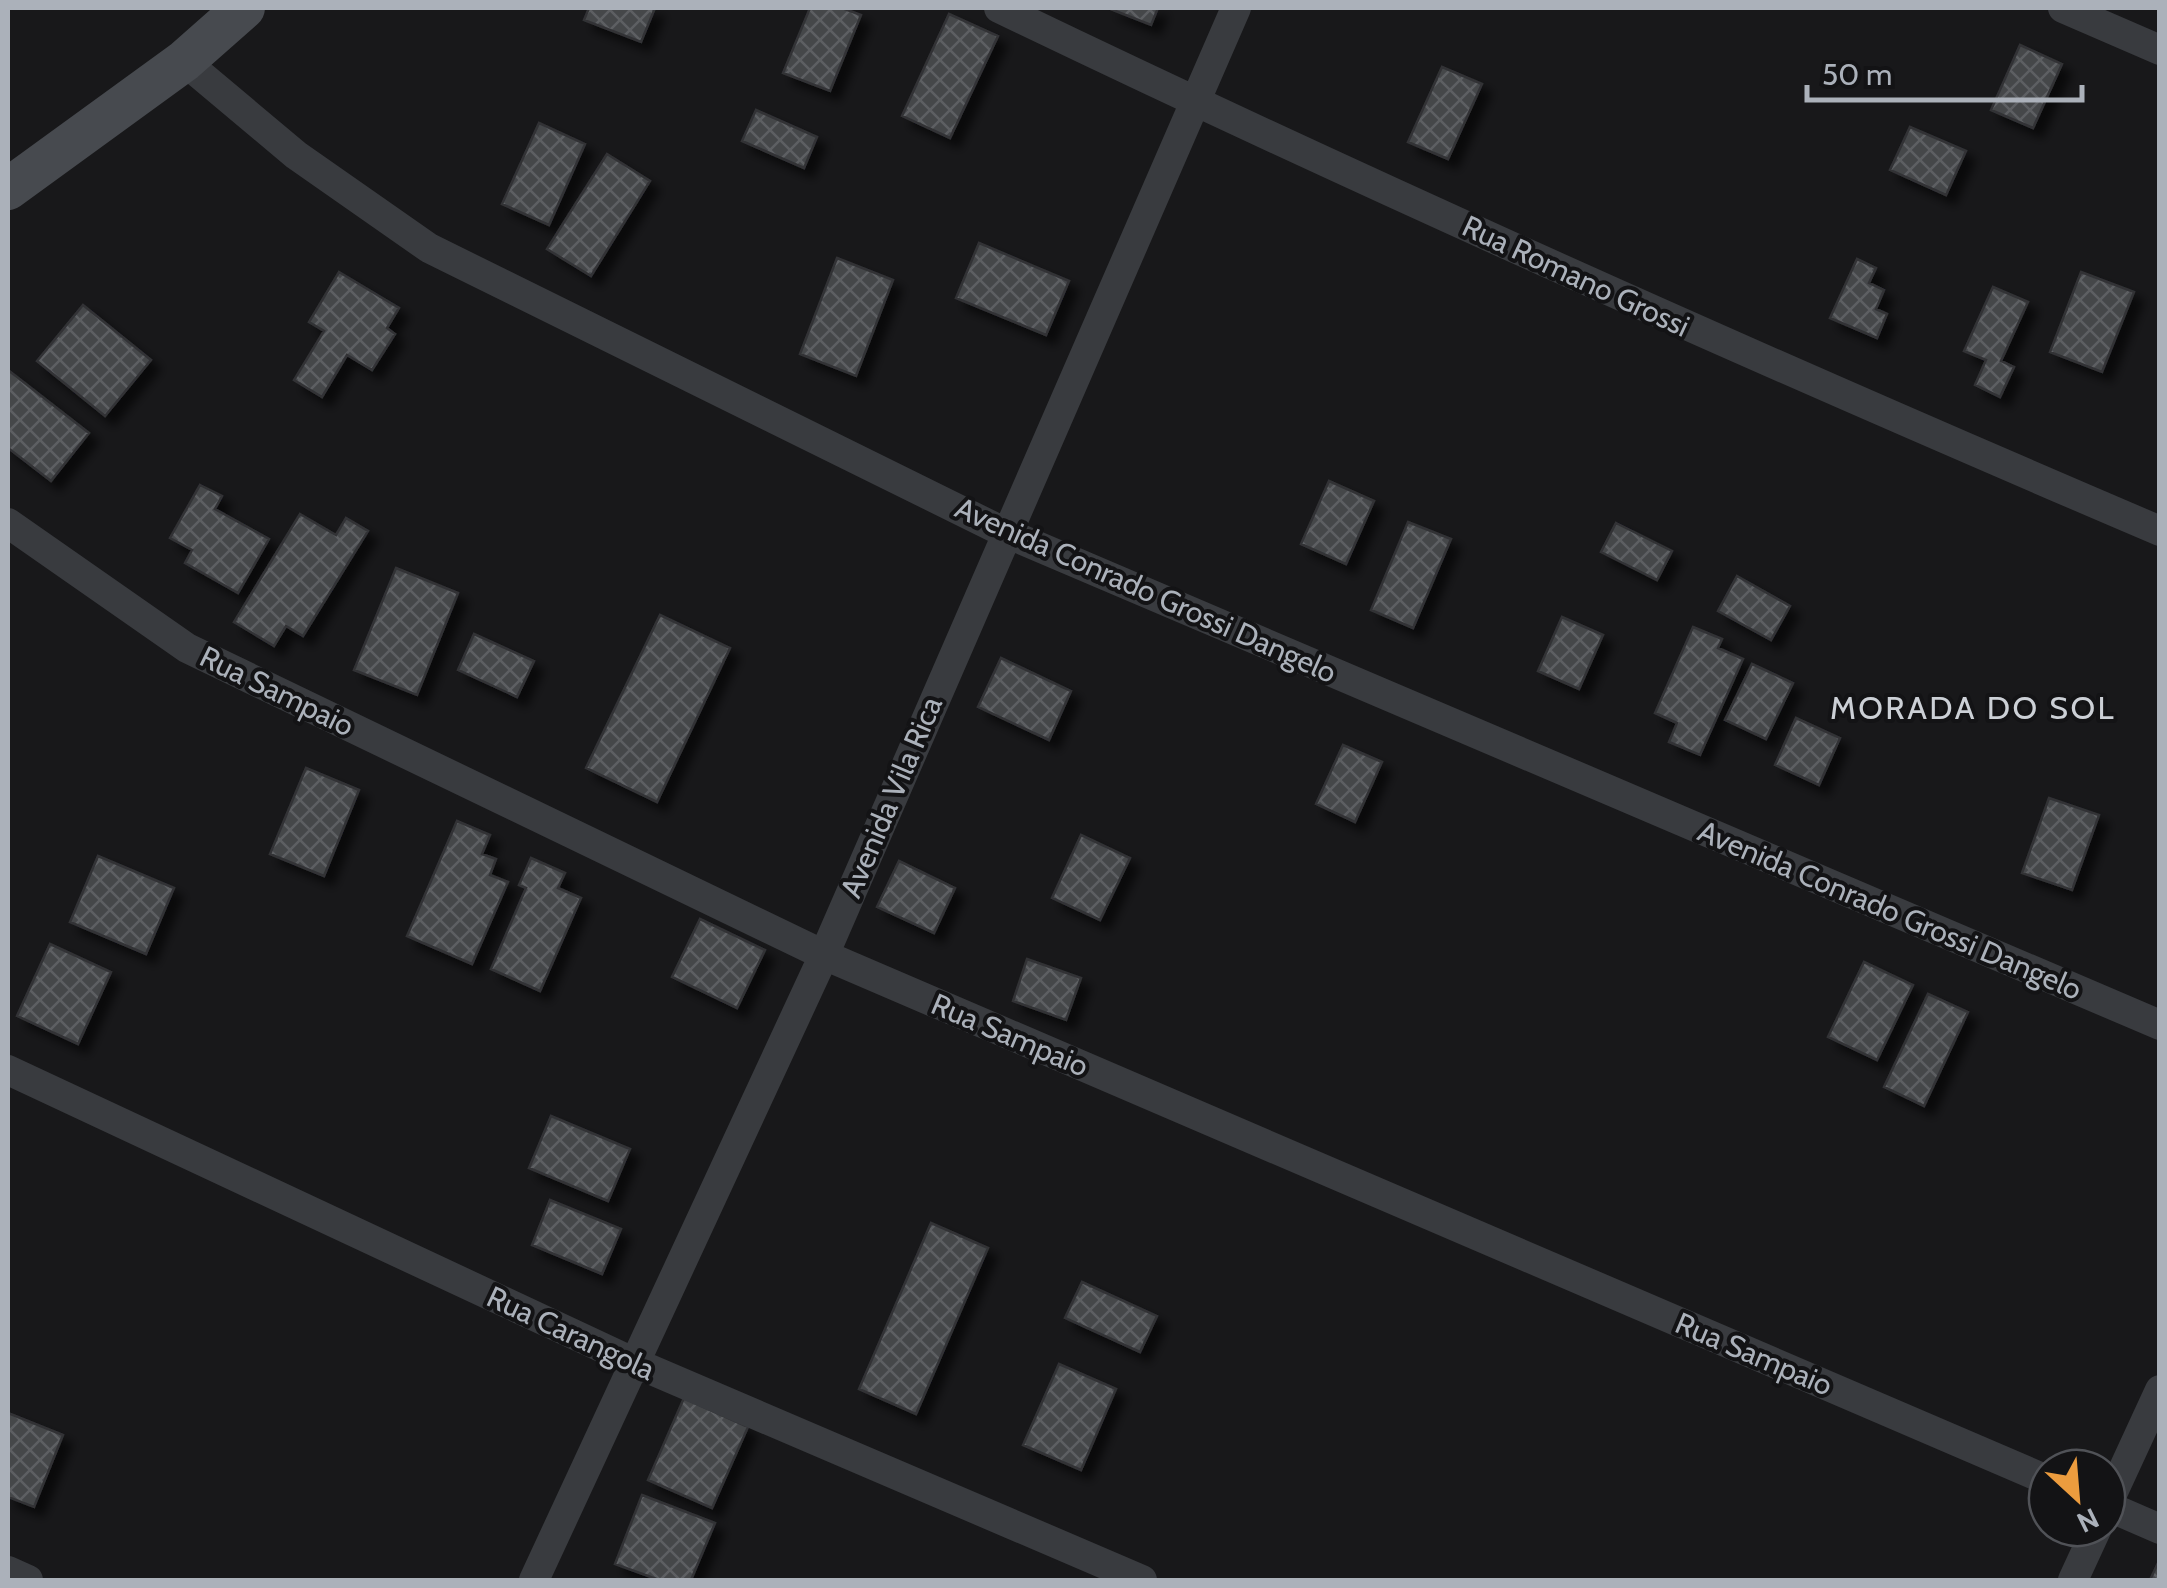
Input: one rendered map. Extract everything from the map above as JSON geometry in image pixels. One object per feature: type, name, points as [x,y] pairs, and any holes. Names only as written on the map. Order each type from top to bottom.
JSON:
[{"type":"street","points":[[8,189],[184,61],[244,8]]},
{"type":"street","name":"Rua Romano Grossi","points":[[999,8],[1195,102],[1756,358],[2160,531]]},
{"type":"street","name":"Avenida Vila Rica","points":[[534,1580],[824,955],[1004,532],[1236,8]]},
{"type":"street","points":[[2063,8],[2160,50]]},
{"type":"street","name":"Avenida Conrado Grossi Dangelo","points":[[184,61],[296,155],[429,248],[1004,532],[2160,1026]]},
{"type":"street","name":"Rua Sampaio","points":[[8,523],[187,648],[824,955],[2027,1471]]},
{"type":"street","name":"Rua Carangola","points":[[8,1070],[632,1362],[1142,1580]]},
{"type":"street","points":[[2127,1462],[2160,1390]]},
{"type":"street","points":[[2127,1514],[2160,1528]]},
{"type":"street","points":[[2074,1580],[2088,1548]]},
{"type":"street","points":[[8,1570],[28,1580]]},
{"type":"building","points":[[589,8],[655,8],[641,42],[584,20]]},
{"type":"building","points":[[810,8],[842,8],[861,15],[830,91],[783,73]]},
{"type":"building","points":[[1108,8],[1158,8],[1151,25]]},
{"type":"building","points":[[949,14],[998,36],[950,138],[902,116]]},
{"type":"building","points":[[2020,45],[2062,64],[2033,128],[1991,110]]},
{"type":"building","points":[[1442,67],[1482,84],[1448,159],[1408,142]]},
{"type":"building","points":[[756,110],[817,137],[804,168],[742,141]]},
{"type":"building","points":[[539,123],[585,144],[549,225],[502,204]]},
{"type":"building","points":[[1910,127],[1966,151],[1946,195],[1890,170]]},
{"type":"building","points":[[607,154],[650,181],[591,276],[547,249]]},
{"type":"building","points":[[979,243],[1069,281],[1046,335],[956,298]]},
{"type":"building","points":[[837,258],[893,280],[856,376],[800,354]]},
{"type":"building","points":[[1857,259],[1876,268],[1869,283],[1884,290],[1876,309],[1887,314],[1877,338],[1830,318]]},
{"type":"building","points":[[339,272],[399,308],[387,328],[395,334],[372,370],[347,355],[322,397],[294,380],[324,331],[309,322]]},
{"type":"building","points":[[2081,272],[2134,292],[2102,372],[2050,352]]},
{"type":"building","points":[[1993,287],[2028,302],[2001,361],[2014,367],[2000,397],[1975,385],[1986,360],[1964,351]]},
{"type":"building","points":[[83,305],[151,360],[105,416],[37,361]]},
{"type":"building","points":[[8,370],[89,433],[51,481],[8,448]]},
{"type":"building","points":[[1329,481],[1374,501],[1346,564],[1301,544]]},
{"type":"building","points":[[200,485],[222,496],[215,509],[269,539],[238,593],[185,563],[192,550],[170,538]]},
{"type":"building","points":[[300,514],[336,535],[346,518],[368,531],[303,636],[286,626],[274,646],[234,622]]},
{"type":"building","points":[[1408,522],[1451,539],[1413,628],[1371,610]]},
{"type":"building","points":[[1616,523],[1672,551],[1657,580],[1601,552]]},
{"type":"building","points":[[396,568],[458,593],[417,695],[354,670]]},
{"type":"building","points":[[1737,576],[1790,606],[1771,640],[1718,611]]},
{"type":"building","points":[[660,615],[730,648],[657,802],[586,768]]},
{"type":"building","points":[[1562,617],[1603,635],[1579,689],[1538,671]]},
{"type":"building","points":[[1693,627],[1722,639],[1718,648],[1743,659],[1700,755],[1669,742],[1677,723],[1655,713]]},
{"type":"building","points":[[474,634],[534,661],[517,697],[458,670]]},
{"type":"building","points":[[1001,658],[1071,691],[1049,740],[978,707]]},
{"type":"building","points":[[1752,664],[1793,683],[1766,739],[1725,720]]},
{"type":"building","points":[[1796,718],[1840,738],[1819,785],[1775,765]]},
{"type":"building","points":[[1343,745],[1382,762],[1355,822],[1316,804]]},
{"type":"building","points":[[306,768],[359,790],[324,876],[270,854]]},
{"type":"building","points":[[2049,798],[2099,815],[2072,890],[2022,873]]},
{"type":"building","points":[[457,821],[490,835],[482,854],[496,859],[490,875],[508,882],[472,964],[407,936]]},
{"type":"building","points":[[1081,835],[1130,858],[1100,920],[1052,898]]},
{"type":"building","points":[[98,856],[174,888],[146,954],[70,922]]},
{"type":"building","points":[[531,858],[565,873],[558,888],[581,898],[540,991],[491,969],[526,888],[519,885]]},
{"type":"building","points":[[899,861],[955,888],[934,933],[877,907]]},
{"type":"building","points":[[700,919],[765,950],[737,1008],[672,977]]},
{"type":"building","points":[[50,944],[111,972],[78,1044],[17,1016]]},
{"type":"building","points":[[1027,959],[1081,978],[1066,1020],[1013,1001]]},
{"type":"building","points":[[1864,962],[1913,985],[1877,1060],[1828,1037]]},
{"type":"building","points":[[1928,994],[1968,1012],[1924,1106],[1884,1087]]},
{"type":"building","points":[[551,1116],[630,1149],[608,1201],[529,1168]]},
{"type":"building","points":[[550,1200],[621,1229],[602,1274],[532,1245]]},
{"type":"building","points":[[931,1223],[988,1248],[916,1414],[859,1389]]},
{"type":"building","points":[[1082,1282],[1157,1316],[1140,1352],[1065,1318]]},
{"type":"building","points":[[1059,1364],[1116,1389],[1081,1470],[1023,1445]]},
{"type":"building","points":[[684,1398],[748,1427],[712,1508],[648,1480]]},
{"type":"building","points":[[8,1413],[63,1435],[34,1507],[8,1497]]},
{"type":"building","points":[[642,1495],[715,1523],[691,1580],[659,1580],[615,1564]]},
{"type":"building","points":[[2158,1563],[2160,1580],[2150,1580]]},
{"type":"district","name":"MORADA DO SOL","points":[[1973,707]]}]
